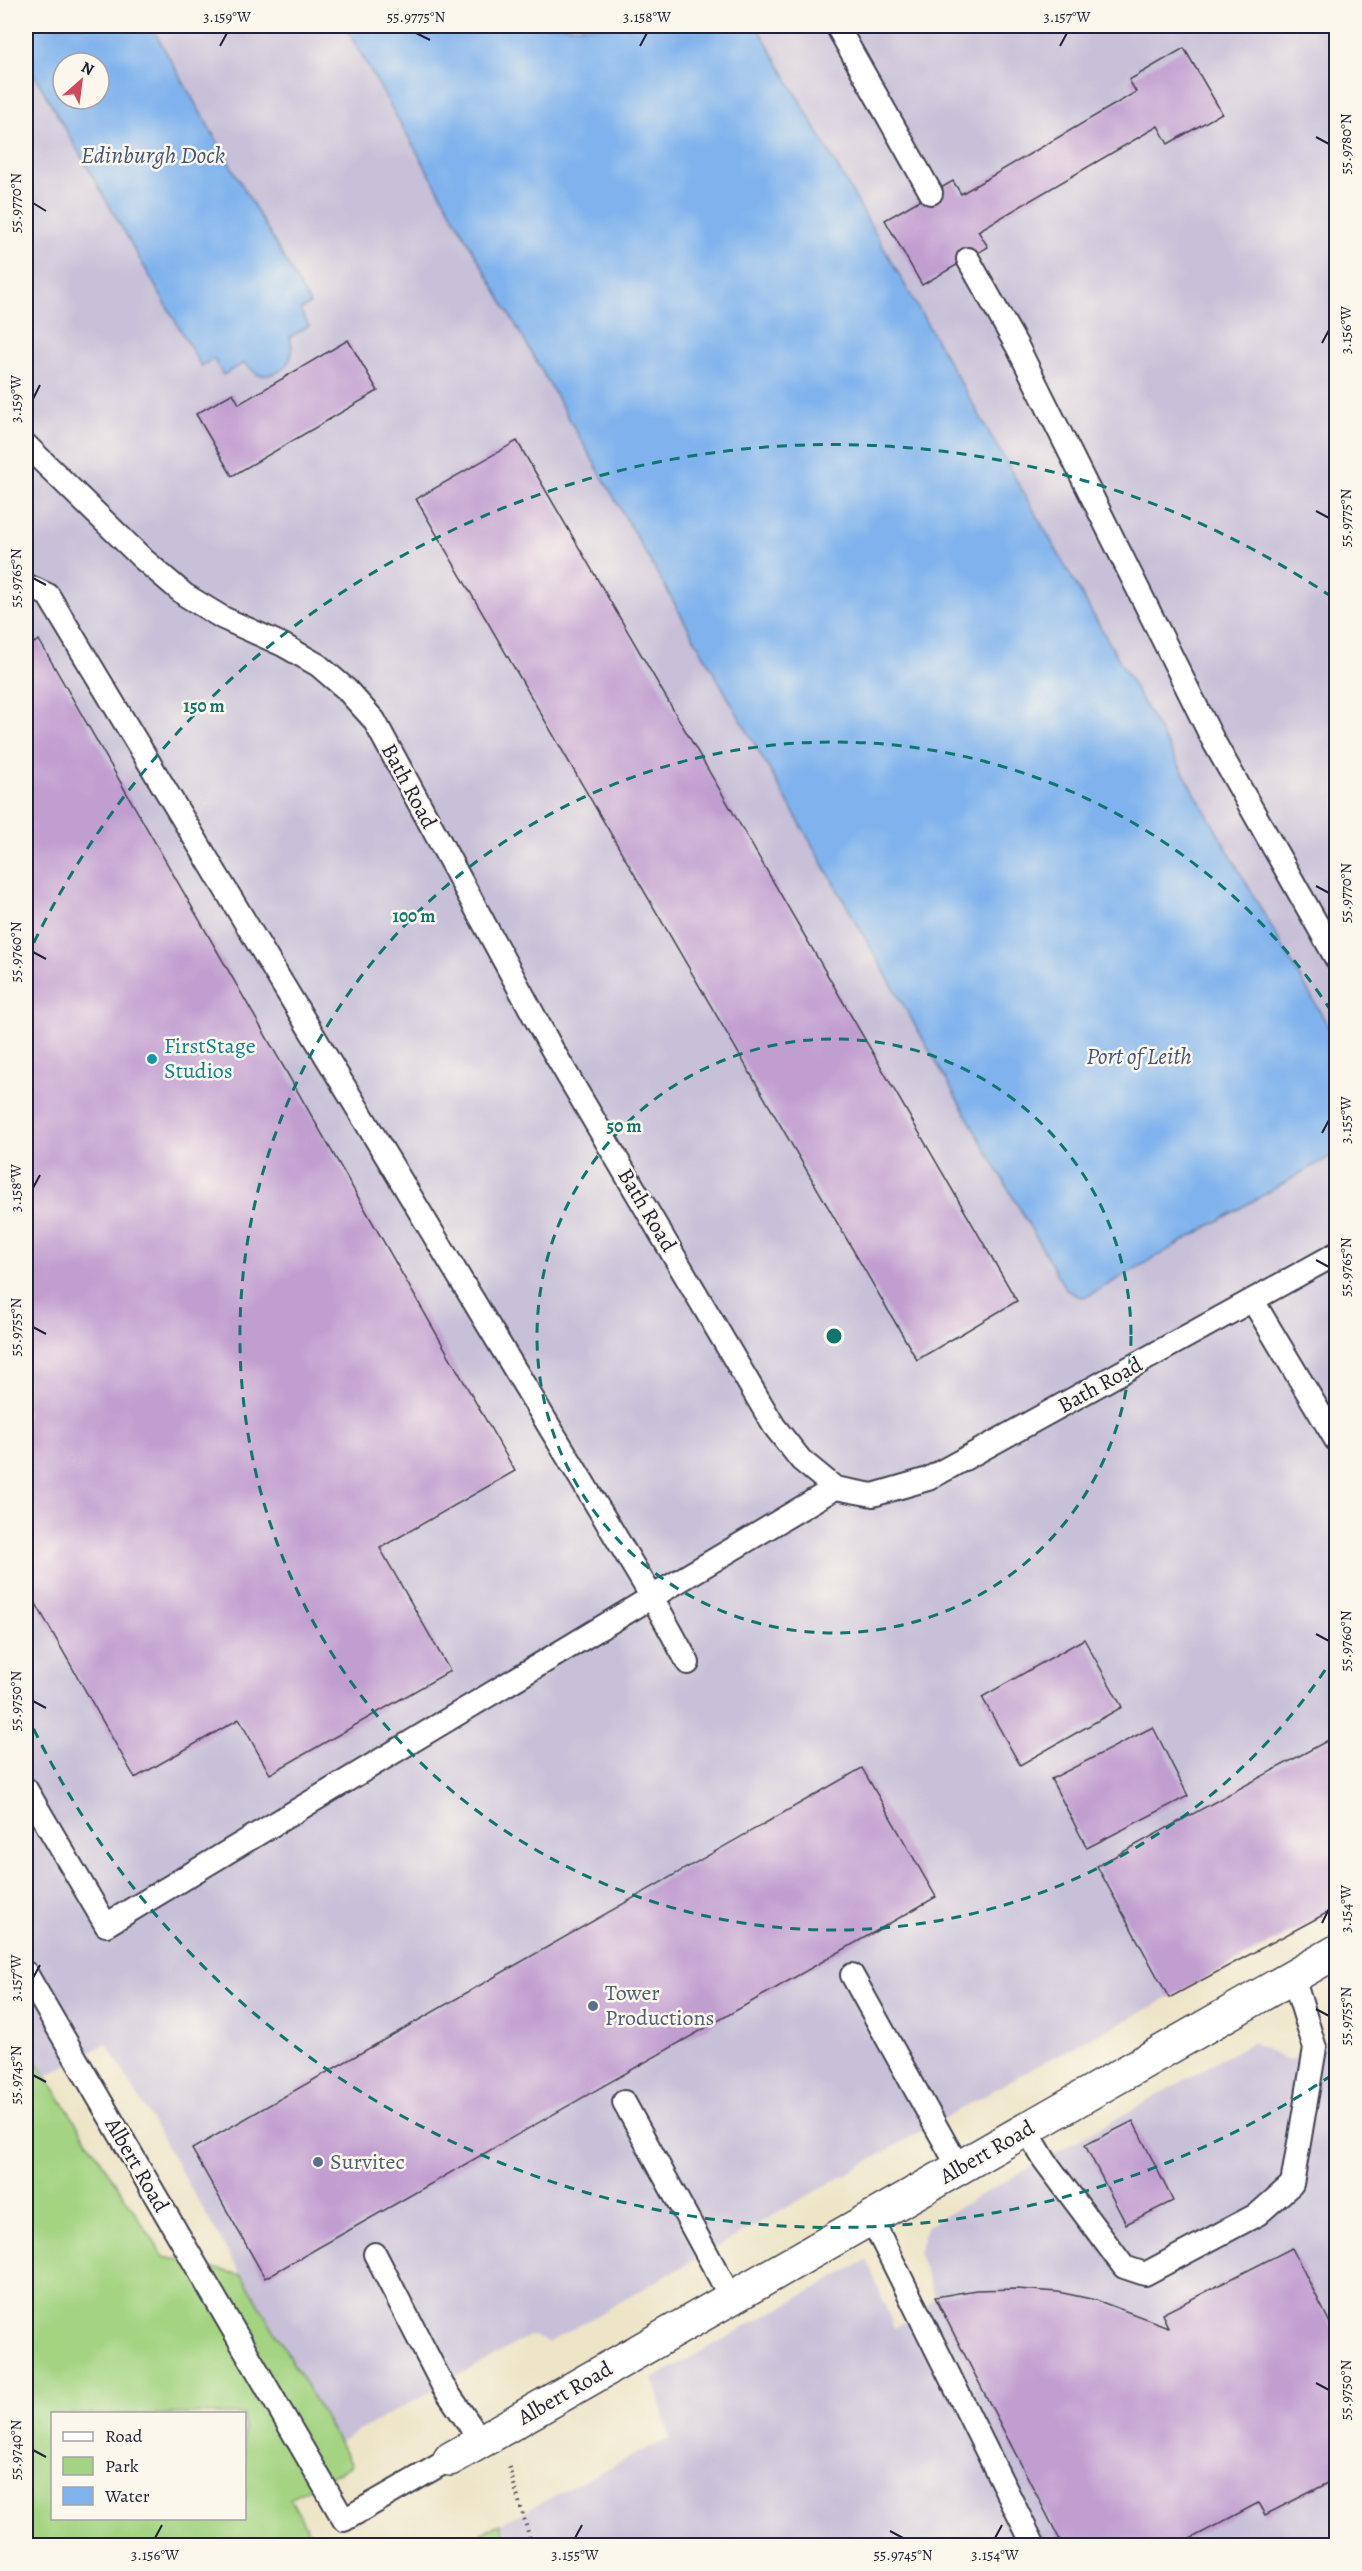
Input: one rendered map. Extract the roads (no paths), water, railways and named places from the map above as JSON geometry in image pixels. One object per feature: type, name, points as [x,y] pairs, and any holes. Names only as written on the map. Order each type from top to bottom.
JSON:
[{"type":"street","name":"Albert Road","points":[[450,2459],[1336,1952]]},
{"type":"lane","points":[[837,26],[931,193]]},
{"type":"lane","points":[[968,259],[1017,346],[1214,742],[1336,958]]},
{"type":"lane","name":"Bath Road","points":[[26,445],[143,559],[185,595],[223,618],[283,645],[318,665],[346,689],[374,720],[552,1049],[774,1425],[801,1460],[835,1488],[873,1495],[928,1479],[1336,1254]]},
{"type":"lane","points":[[26,585],[48,595],[652,1596],[688,1663]]},
{"type":"lane","points":[[1253,1301],[1336,1440]]},
{"type":"lane","points":[[26,1790],[106,1925],[835,1488]]},
{"type":"lane","name":"Albert Road","points":[[26,1973],[344,2520],[450,2459]]},
{"type":"lane","points":[[852,1975],[959,2168]]},
{"type":"lane","points":[[1026,2129],[1045,2161],[1124,2267],[1145,2274],[1258,2214],[1292,2184],[1315,2049],[1293,1977]]},
{"type":"lane","points":[[624,2102],[731,2298]]},
{"type":"lane","points":[[871,2218],[1034,2546]]},
{"type":"lane","points":[[375,2254],[443,2385],[490,2436]]},
{"type":"water","name":"Edinburgh Dock","points":[[26,26],[151,26],[310,304],[300,310],[309,326],[290,337],[292,346],[290,360],[286,366],[275,373],[258,375],[244,363],[223,375],[214,359],[201,366],[55,111],[111,111],[111,51],[51,51],[51,104],[26,60]]},
{"type":"water","name":"Port of Leith","points":[[345,26],[757,26],[1336,1040],[1336,1153],[1088,1296],[1080,1297],[1066,1290]]},
{"type":"place","name":"FirstStage Studios","points":[[152,1059]]},
{"type":"place","name":"Tower Productions","points":[[593,2006]]},
{"type":"place","name":"Survitec","points":[[318,2162]]}]
